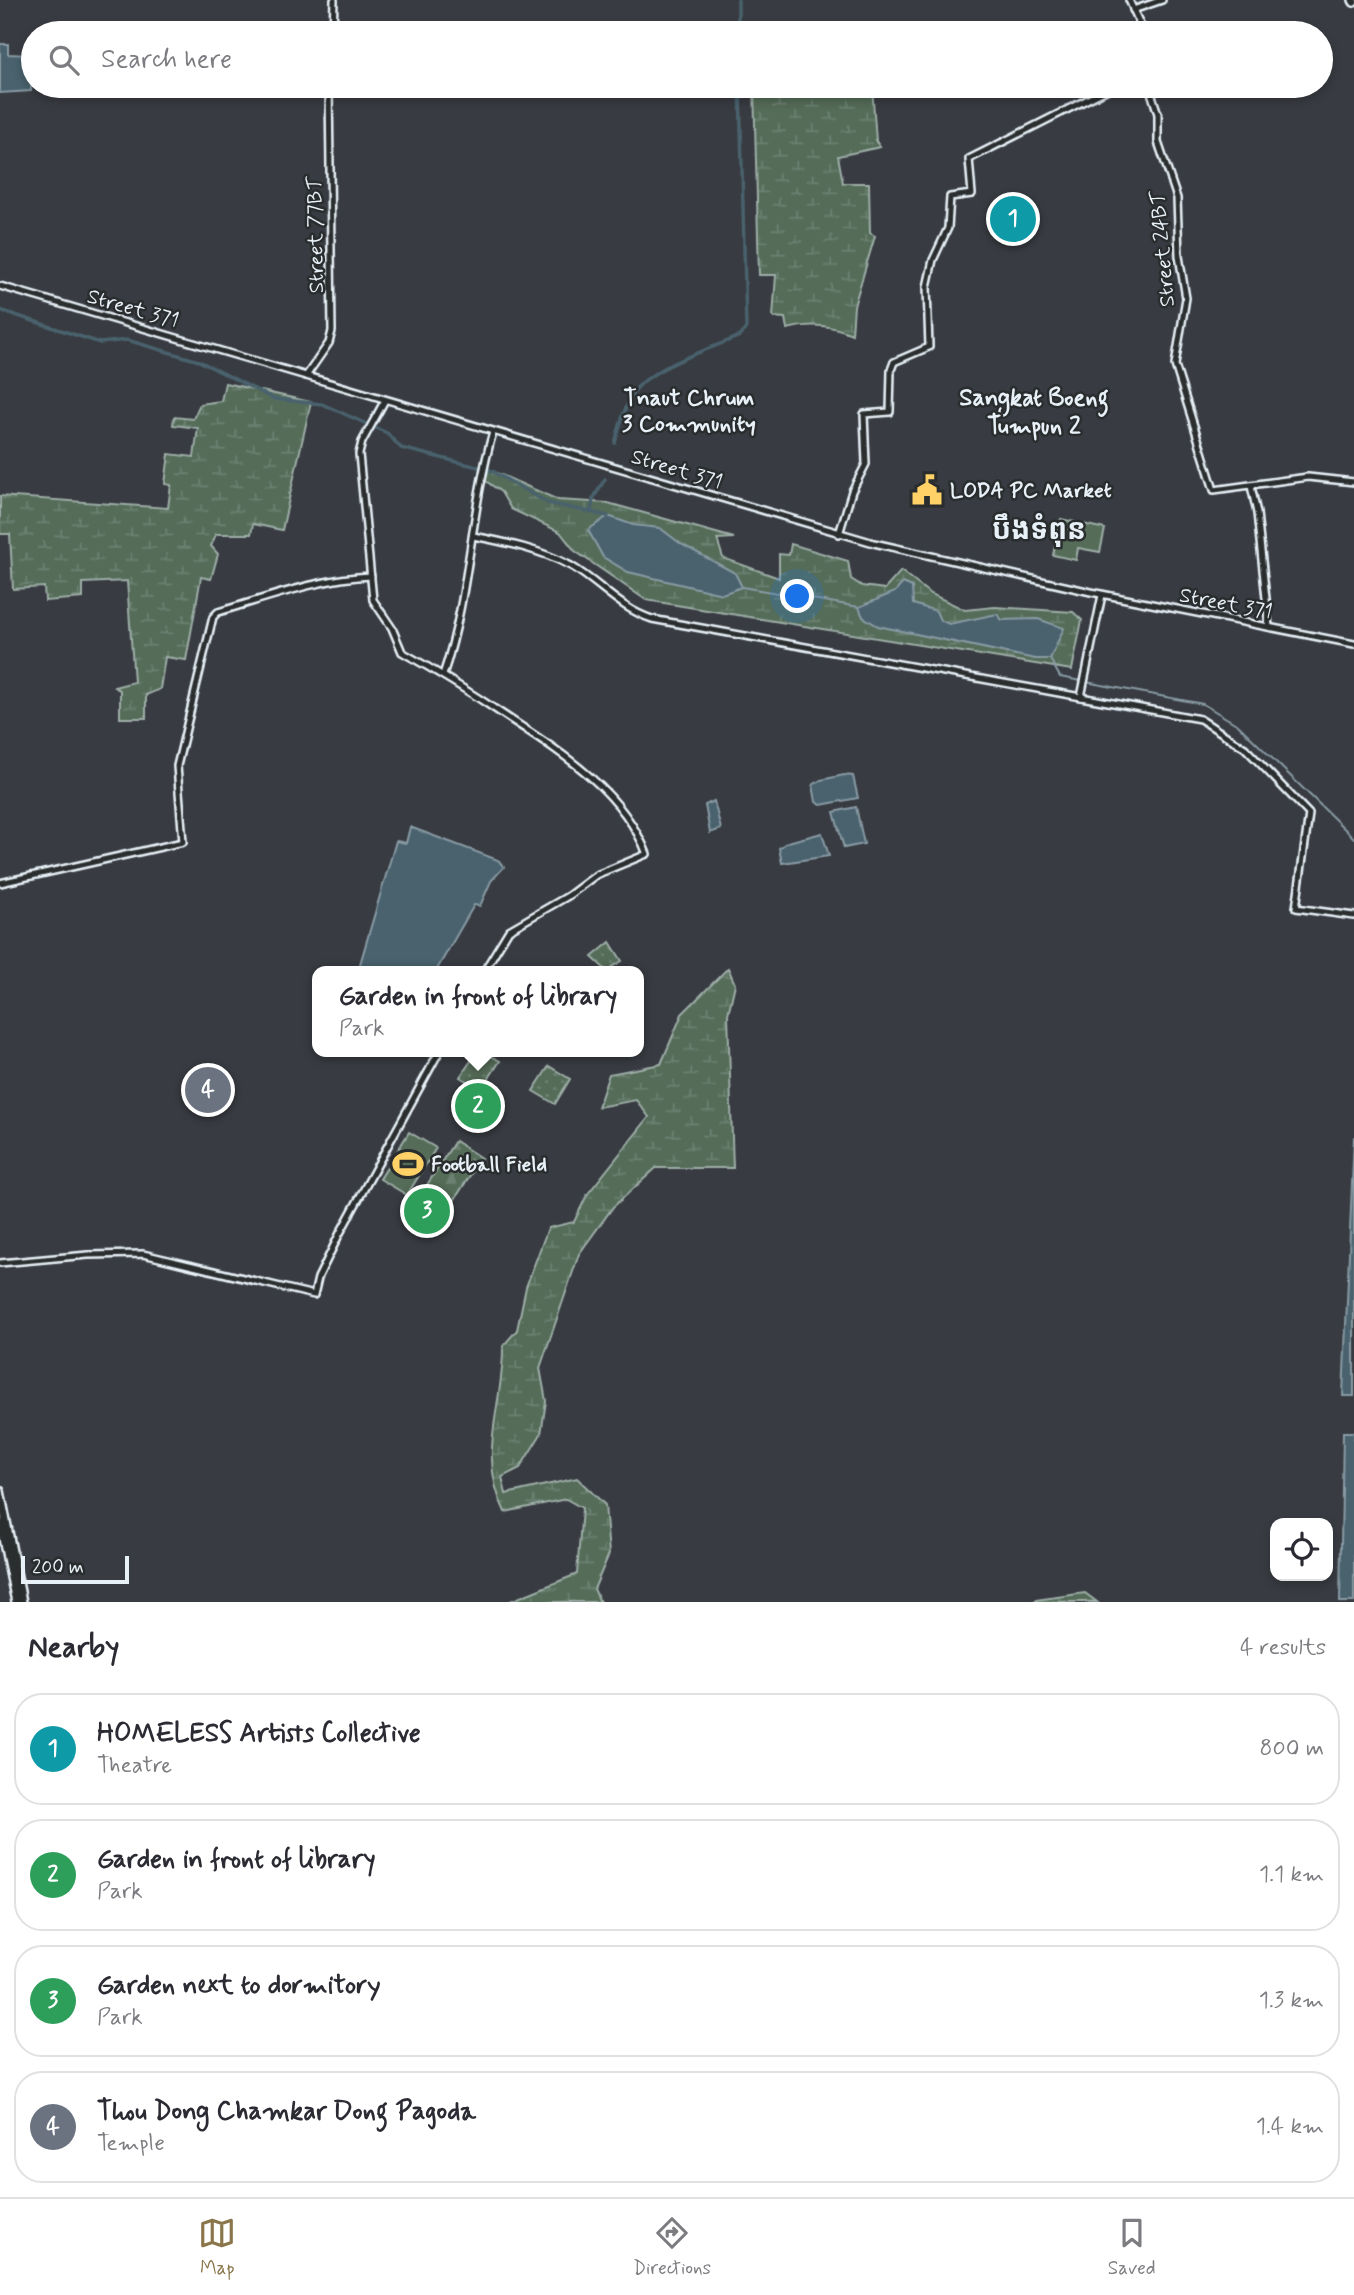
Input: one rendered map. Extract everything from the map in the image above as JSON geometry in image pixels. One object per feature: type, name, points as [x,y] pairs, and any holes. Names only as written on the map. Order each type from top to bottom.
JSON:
[{"type":"main road","points":[[0,1491],[22,1602]]},
{"type":"main road","points":[[0,1523],[16,1602]]},
{"type":"street","points":[[333,21],[334,0]]},
{"type":"street","points":[[1129,0],[1138,21]]},
{"type":"street","points":[[1133,10],[1162,0]]},
{"type":"street","name":"Street 77BT","points":[[306,376],[329,343],[332,331],[330,98]]},
{"type":"street","points":[[839,534],[852,491],[866,464],[863,414],[890,412],[891,370],[894,362],[928,349],[928,287],[933,260],[948,228],[950,197],[972,194],[969,159],[1090,98]]},
{"type":"street","name":"Street 24BT","points":[[1153,98],[1158,114],[1158,142],[1177,198],[1179,256],[1186,298],[1175,365],[1214,490],[1251,486]]},
{"type":"street","name":"Street 371","points":[[0,286],[839,534],[1102,594],[1354,644]]},
{"type":"street","points":[[385,400],[367,433],[359,458],[373,603],[391,626],[402,652],[443,675],[572,760],[604,790],[628,819],[647,854],[596,876],[569,896],[509,930],[487,966]]},
{"type":"street","points":[[443,675],[458,623],[482,472],[493,432]]},
{"type":"street","points":[[1269,627],[1257,513],[1251,486],[1308,477],[1354,482]]},
{"type":"street","points":[[473,536],[532,551],[571,566],[624,607],[652,619],[1200,719],[1245,748],[1309,814],[1296,908],[1354,916]]},
{"type":"street","points":[[0,883],[183,842],[177,766],[213,617],[218,612],[311,586],[371,576]]},
{"type":"street","points":[[1081,696],[1102,594]]},
{"type":"street","points":[[0,1263],[88,1255],[143,1254],[314,1295],[318,1278],[340,1233],[436,1057]]},
{"type":"green space","points":[[754,98],[873,98],[876,141],[880,147],[838,156],[843,183],[869,183],[870,233],[875,236],[854,306],[852,334],[820,326],[787,329],[785,318],[773,317],[776,275],[759,275]]},
{"type":"green space","points":[[225,383],[311,402],[282,530],[253,524],[251,534],[216,534],[211,546],[218,554],[211,579],[201,577],[186,660],[165,657],[160,689],[146,695],[146,718],[120,718],[120,690],[114,687],[134,682],[127,581],[83,583],[83,598],[45,601],[44,587],[13,589],[10,534],[0,534],[0,496],[168,508],[171,485],[165,484],[169,454],[194,457],[198,428],[173,425],[174,417],[193,419],[200,404],[221,401]]},
{"type":"green space","points":[[488,469],[558,500],[608,503],[734,538],[717,539],[723,558],[779,578],[779,554],[789,555],[791,544],[848,561],[851,579],[862,586],[885,589],[901,571],[929,593],[965,610],[995,607],[1073,612],[1082,620],[1072,670],[646,600],[575,551],[560,532],[511,509],[501,492],[486,481]]},
{"type":"green space","points":[[1061,519],[1105,529],[1100,552],[1078,548],[1076,560],[1053,555]]},
{"type":"green space","points":[[610,942],[622,961],[614,966],[602,966],[592,957]]},
{"type":"green space","points":[[728,968],[735,984],[728,1014],[733,1168],[656,1168],[613,1207],[579,1254],[540,1368],[546,1401],[541,1434],[520,1468],[502,1477],[506,1494],[577,1478],[605,1505],[609,1554],[594,1589],[600,1602],[508,1602],[577,1574],[582,1508],[566,1499],[505,1512],[497,1490],[492,1449],[503,1346],[517,1330],[526,1287],[548,1228],[574,1222],[587,1195],[649,1117],[636,1100],[598,1107],[609,1074],[661,1064],[682,1014]]},
{"type":"green space","points":[[474,1057],[493,1057],[500,1061],[481,1090],[460,1077]]},
{"type":"green space","points":[[549,1066],[570,1079],[555,1104],[533,1091]]},
{"type":"green space","name":"Football Field","points":[[409,1132],[436,1148],[407,1195],[380,1179]]},
{"type":"green space","points":[[455,1141],[481,1158],[453,1202],[427,1185]]},
{"type":"green space","points":[[419,1197],[442,1212],[434,1225],[411,1210]]},
{"type":"green space","points":[[1085,1593],[1097,1602],[1034,1602],[1036,1600]]},
{"type":"water","points":[[0,44],[8,44],[8,54],[21,55],[21,92],[0,93]]},
{"type":"water","points":[[608,516],[633,525],[660,528],[681,544],[735,573],[742,587],[722,594],[628,572],[603,557],[588,530]]},
{"type":"water","points":[[903,583],[912,587],[913,604],[936,611],[940,620],[949,624],[997,614],[1002,620],[1038,619],[1064,628],[1050,659],[1035,659],[878,626],[863,617],[859,607],[895,592]]},
{"type":"water","points":[[844,775],[853,776],[858,798],[821,805],[816,802],[813,785],[821,780]]},
{"type":"water","points":[[714,801],[721,829],[710,833],[705,805]]},
{"type":"water","points":[[856,807],[864,844],[844,848],[834,812]]},
{"type":"water","points":[[410,827],[498,860],[504,867],[491,881],[480,906],[474,905],[439,966],[359,966],[396,841],[406,843]]},
{"type":"water","points":[[822,833],[829,856],[782,863],[779,848],[788,842]]},
{"type":"water","points":[[1354,1136],[1354,1396],[1343,1396]]},
{"type":"water","points":[[1343,1432],[1354,1432],[1354,1602],[1340,1602]]},
{"type":"waterway","points":[[738,0],[738,21]]},
{"type":"waterway","points":[[615,443],[628,404],[642,383],[667,366],[740,336],[746,328],[740,98]]},
{"type":"waterway","points":[[0,310],[100,343],[127,340],[199,361],[274,399],[322,404],[387,433],[401,448],[490,470],[548,503],[608,516]]},
{"type":"waterway","points":[[591,511],[593,499],[605,479]]},
{"type":"waterway","points":[[742,587],[859,607]]},
{"type":"waterway","points":[[1050,659],[1060,677],[1081,681]]},
{"type":"waterway","points":[[1086,682],[1203,704],[1238,725],[1354,838]]},
{"type":"place","name":"HOMELESS Artists Collective","points":[[1013,219]]},
{"type":"place","name":"LODA PC Market","points":[[927,490]]},
{"type":"place","name":"Thou Dong Chamkar Dong Pagoda","points":[[208,1090]]},
{"type":"place","name":"Garden in front of library","points":[[478,1106]]},
{"type":"place","name":"Football Field","points":[[408,1164]]},
{"type":"place","name":"Garden next to dormitory","points":[[427,1211]]},
{"type":"district","name":"Tnaut Chrum 3 Community","points":[[689,410]]},
{"type":"district","name":"Sangkat Boeng Tumpun 2","points":[[1034,411]]},
{"type":"district","name":"បឹងទំពុន","points":[[1039,529]]}]
